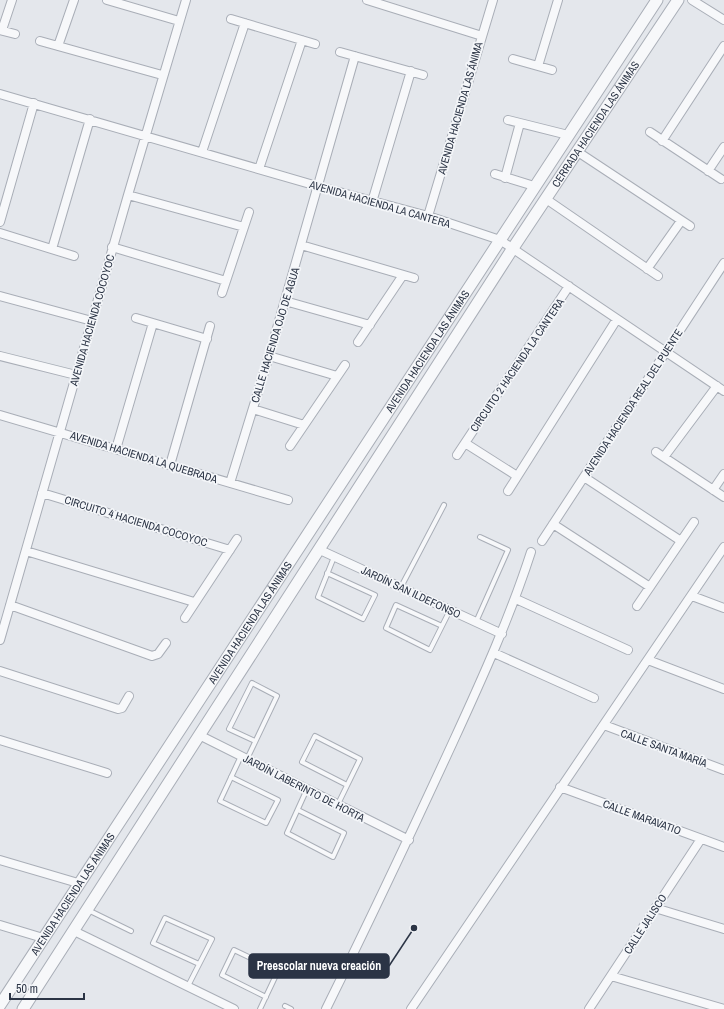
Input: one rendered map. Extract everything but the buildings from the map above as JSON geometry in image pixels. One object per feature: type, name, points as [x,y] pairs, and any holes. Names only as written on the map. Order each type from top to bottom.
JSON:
[{"type":"street","points":[[12,0],[1,30],[15,34]]},
{"type":"street","points":[[58,46],[74,0]]},
{"type":"street","points":[[106,0],[179,21]]},
{"type":"street","name":"AVENIDA HACIENDA COCOYOC","points":[[0,640],[3,616],[10,605],[162,75],[186,0]]},
{"type":"street","points":[[367,0],[482,36]]},
{"type":"street","name":"AVENIDA HACIENDA LAS ÁNIMA","points":[[428,216],[493,0]]},
{"type":"street","points":[[538,66],[558,0]]},
{"type":"street","name":"CERRADA HACIENDA LAS ÁNIMAS","points":[[500,240],[657,0]]},
{"type":"street","name":"CERRADA HACIENDA LAS ÁNIMAS","points":[[513,248],[678,0]]},
{"type":"street","points":[[692,0],[724,20]]},
{"type":"street","points":[[231,19],[315,44]]},
{"type":"street","points":[[202,152],[245,23]]},
{"type":"street","points":[[259,169],[302,40]]},
{"type":"street","points":[[40,41],[162,75]]},
{"type":"street","points":[[662,141],[724,46]]},
{"type":"street","points":[[340,52],[423,74]]},
{"type":"street","name":"CALLE HACIENDA OJO DE AGUA","points":[[230,483],[269,356],[355,56]]},
{"type":"street","points":[[513,59],[552,70]]},
{"type":"street","points":[[372,202],[411,71]]},
{"type":"street","name":"AVENIDA HACIENDA LA CANTERA","points":[[0,94],[146,135],[372,202],[428,216],[500,240],[724,391]]},
{"type":"street","points":[[0,222],[34,103]]},
{"type":"street","points":[[52,249],[90,119]]},
{"type":"street","points":[[508,120],[568,135]]},
{"type":"street","points":[[505,178],[520,123]]},
{"type":"street","points":[[650,132],[720,179]]},
{"type":"street","points":[[708,171],[724,147]]},
{"type":"street","points":[[578,152],[690,226]]},
{"type":"street","points":[[495,174],[534,186]]},
{"type":"street","points":[[128,195],[244,227]]},
{"type":"street","points":[[546,199],[658,276]]},
{"type":"street","points":[[222,293],[249,212]]},
{"type":"street","points":[[647,269],[681,221]]},
{"type":"street","points":[[0,233],[74,256]]},
{"type":"street","name":"AVENIDA HACIENDA LAS ÁNIMAS","points":[[0,1005],[78,883],[500,240]]},
{"type":"street","points":[[301,245],[414,278]]},
{"type":"street","points":[[112,247],[226,281]]},
{"type":"street","name":"AVENIDA HACIENDA LAS ÁNIMAS","points":[[23,1009],[320,550],[513,248]]},
{"type":"street","name":"AVENIDA HACIENDA REAL DEL PUENTE","points":[[542,541],[724,263]]},
{"type":"street","points":[[358,342],[403,275]]},
{"type":"street","name":"CIRCUITO 2 HACIENDA LA CANTERA","points":[[457,455],[569,286]]},
{"type":"street","points":[[0,296],[92,321]]},
{"type":"street","points":[[285,300],[370,325]]},
{"type":"street","points":[[136,318],[207,339]]},
{"type":"street","points":[[508,491],[617,319]]},
{"type":"street","points":[[116,449],[153,323]]},
{"type":"street","points":[[170,465],[210,326]]},
{"type":"street","points":[[0,356],[76,375]]},
{"type":"street","points":[[269,356],[337,376]]},
{"type":"street","points":[[290,446],[345,365]]},
{"type":"street","points":[[664,457],[717,386]]},
{"type":"street","points":[[253,409],[304,425]]},
{"type":"street","name":"AVENIDA HACIENDA LA QUEBRADA","points":[[1,418],[60,432],[288,500]]},
{"type":"street","name":"CIRCUITO 2 HACIENDA LA CANTERA","points":[[465,443],[517,476]]},
{"type":"street","points":[[656,452],[724,497]]},
{"type":"street","points":[[713,490],[724,474]]},
{"type":"street","points":[[584,477],[681,541]]},
{"type":"street","name":"CIRCUITO 4 HACIENDA COCOYOC","points":[[42,493],[230,550]]},
{"type":"street","points":[[637,606],[694,522]]},
{"type":"street","points":[[553,524],[650,587]]},
{"type":"street","points":[[184,618],[237,539]]},
{"type":"street","points":[[411,1009],[724,547]]},
{"type":"street","name":"JARDÍN SAN ILDEFONSO","points":[[320,550],[502,634]]},
{"type":"street","points":[[26,551],[194,602]]},
{"type":"street","points":[[326,1009],[409,840],[494,653],[516,599],[531,552]]},
{"type":"street","points":[[692,596],[724,608]]},
{"type":"street","points":[[516,599],[628,650]]},
{"type":"street","points":[[10,605],[152,656],[158,654],[166,643]]},
{"type":"street","points":[[494,653],[594,698]]},
{"type":"street","points":[[648,660],[724,689]]},
{"type":"street","points":[[0,671],[118,709],[122,708],[129,696]]},
{"type":"street","name":"CALLE SANTA MARÍA","points":[[604,725],[724,770]]},
{"type":"street","name":"JARDÍN LABERINTO DE HORTA","points":[[199,735],[409,840]]},
{"type":"street","points":[[0,740],[107,773]]},
{"type":"street","points":[[148,778],[164,789]]},
{"type":"street","name":"CALLE MARAVATIO","points":[[560,787],[724,847]]},
{"type":"street","name":"CALLE JALISCO","points":[[589,1009],[701,839]]},
{"type":"street","points":[[0,860],[78,883]]},
{"type":"street","points":[[655,908],[724,929]]},
{"type":"street","points":[[0,925],[43,938]]},
{"type":"street","points":[[74,932],[231,1008]]},
{"type":"street","points":[[611,976],[724,1009]]},
{"type":"lane","points":[[400,587],[444,505]]},
{"type":"lane","points":[[476,622],[508,550],[480,536]]},
{"type":"lane","points":[[327,573],[374,595],[363,619],[318,597],[327,573],[334,556]]},
{"type":"lane","points":[[442,626],[396,605],[386,628],[430,650],[442,626],[450,610]]},
{"type":"lane","points":[[231,777],[278,800],[266,823],[220,801],[231,777],[255,742],[277,696],[252,683],[229,729],[255,742]]},
{"type":"lane","points":[[338,804],[360,759],[315,736],[302,762],[347,785]]},
{"type":"lane","points":[[298,810],[344,833],[333,857],[287,833],[307,789]]},
{"type":"lane","points":[[87,910],[131,931]]},
{"type":"lane","points":[[188,987],[212,939],[165,918],[153,943],[199,964]]},
{"type":"lane","points":[[260,1009],[278,971],[234,950],[222,975],[266,996]]},
{"type":"lane","points":[[285,1006],[291,1009]]},
{"type":"place","name":"Preescolar nueva creación","points":[[414,928]]}]
